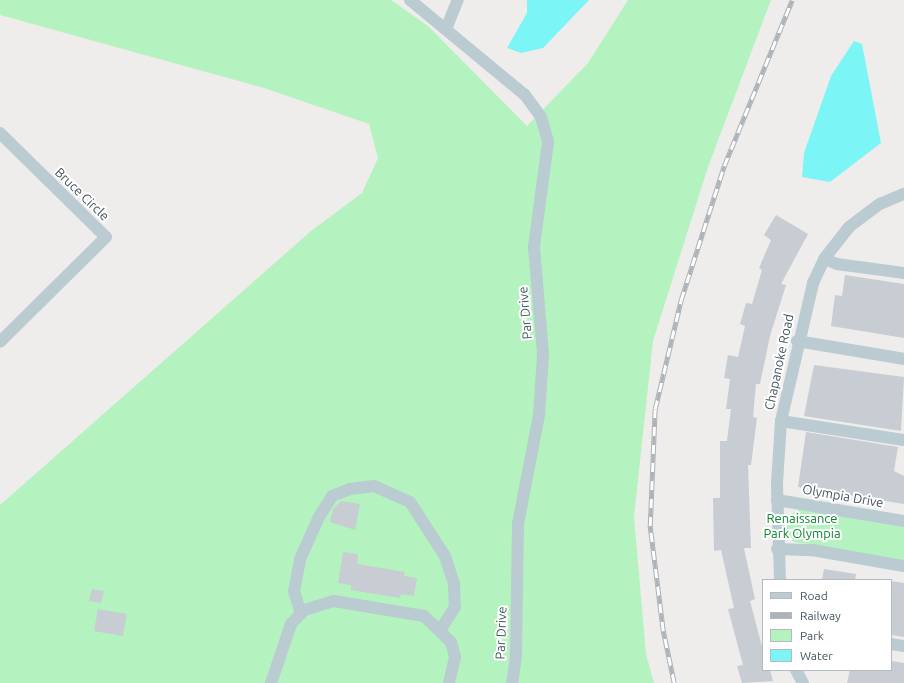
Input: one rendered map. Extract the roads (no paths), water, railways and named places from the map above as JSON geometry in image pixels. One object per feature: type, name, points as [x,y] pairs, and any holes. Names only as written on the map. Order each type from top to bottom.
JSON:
[{"type":"street","name":"Par Drive","points":[[410,0],[525,95],[541,117],[548,142],[534,247],[543,362],[539,415],[518,524],[516,656],[512,683]]},
{"type":"street","points":[[446,29],[458,0]]},
{"type":"street","name":"Bruce Circle","points":[[0,133],[106,237],[0,342]]},
{"type":"street","name":"Chapanoke Road","points":[[780,579],[777,549],[777,500],[781,421],[797,341],[813,283],[824,259],[849,227],[880,204],[904,194]]},
{"type":"street","points":[[824,259],[837,264],[904,273]]},
{"type":"street","points":[[797,341],[904,358]]},
{"type":"street","points":[[781,421],[904,440]]},
{"type":"street","points":[[301,614],[294,591],[300,559],[319,517],[332,496],[350,489],[374,486],[410,502],[445,556],[454,584],[455,607],[440,630]]},
{"type":"street","name":"Olympia Drive","points":[[777,500],[904,521]]},
{"type":"street","points":[[777,549],[812,550],[904,566]]},
{"type":"street","points":[[271,683],[285,636],[301,614],[334,601],[402,610],[424,616],[451,642],[455,657],[449,683]]},
{"type":"street","points":[[892,644],[904,646]]},
{"type":"street","points":[[797,671],[803,683]]},
{"type":"water","points":[[527,0],[589,0],[543,48],[521,53],[507,48],[527,13]]},
{"type":"water","points":[[854,41],[862,44],[881,143],[830,182],[802,177],[804,153],[831,76]]},
{"type":"railway","points":[[674,683],[663,631],[650,526],[655,409],[681,300],[724,166],[792,0]]},
{"type":"park label","name":"Renaissance Park Olympia","points":[[802,526]]}]
